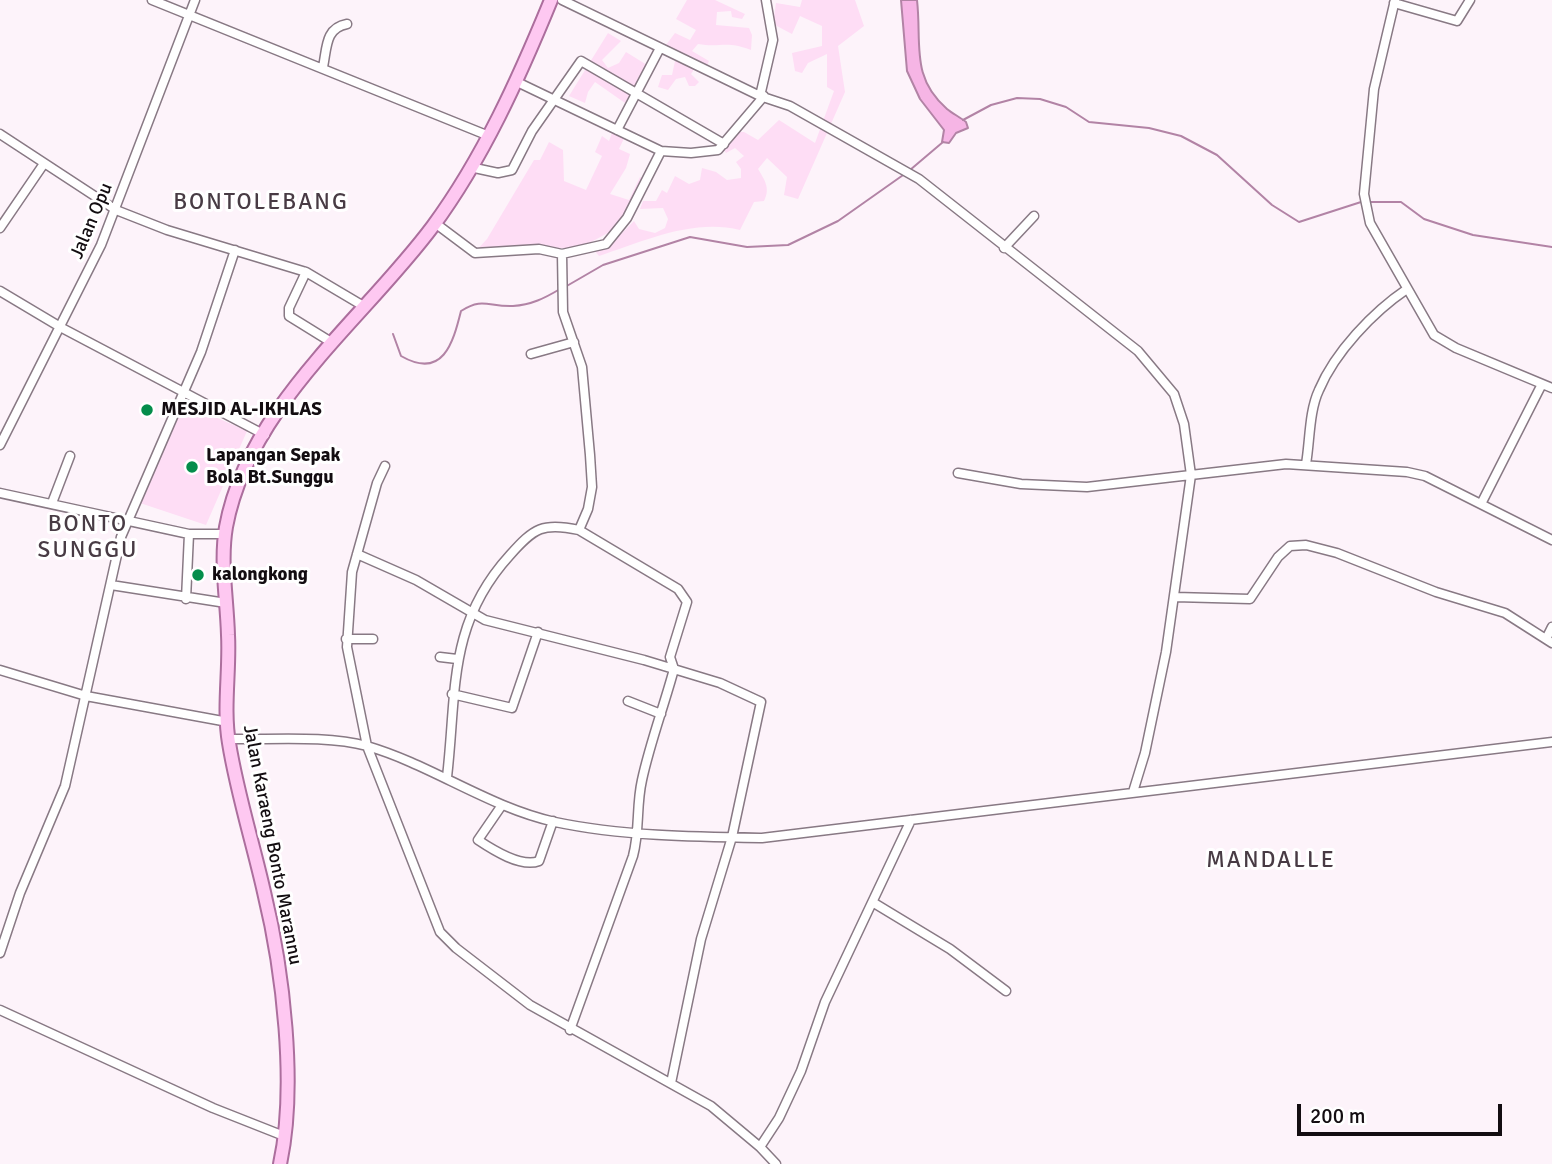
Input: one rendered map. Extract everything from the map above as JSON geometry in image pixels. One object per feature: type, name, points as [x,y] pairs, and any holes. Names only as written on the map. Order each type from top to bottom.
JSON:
[{"type":"main road","name":"Jalan Karaeng Bonto Marannu","points":[[280,1164],[284,1136],[286,1064],[277,966],[265,896],[228,739],[225,534],[238,485],[296,384],[435,223],[489,136],[551,0]]},
{"type":"street","points":[[152,0],[489,136]]},
{"type":"street","name":"Jalan Opu","points":[[0,445],[62,327],[116,210],[195,0]]},
{"type":"street","points":[[562,0],[762,96],[790,106],[919,179],[1138,351],[1174,394],[1182,414],[1191,475],[1175,597],[1156,705],[1133,792]]},
{"type":"street","points":[[515,81],[661,151],[712,151],[724,144],[762,96],[773,40],[766,0]]},
{"type":"street","points":[[1469,0],[1457,21],[1394,2],[1374,89],[1364,204],[1370,223],[1430,331],[1438,339],[1552,388]]},
{"type":"street","points":[[323,67],[330,32],[337,26],[347,24]]},
{"type":"street","points":[[617,130],[635,91],[660,48]]},
{"type":"street","points":[[470,167],[498,173],[512,170],[532,131],[581,61],[724,144]]},
{"type":"street","points":[[2,138],[116,210],[167,230],[306,272],[365,307]]},
{"type":"street","points":[[435,223],[475,253],[539,248],[562,254],[602,245],[612,240],[627,218],[661,151]]},
{"type":"street","points":[[0,228],[43,165]]},
{"type":"street","points":[[1004,248],[1034,216]]},
{"type":"street","points":[[0,953],[20,893],[65,786],[127,520],[201,352],[235,250]]},
{"type":"street","points":[[562,254],[563,312],[582,367],[592,487],[588,509],[579,530]]},
{"type":"street","points":[[306,272],[289,308],[289,316],[331,342]]},
{"type":"street","points":[[1306,464],[1314,410],[1325,379],[1346,347],[1394,298],[1407,289]]},
{"type":"street","points":[[0,291],[265,435]]},
{"type":"street","points":[[531,354],[574,342]]},
{"type":"street","points":[[1481,504],[1542,384]]},
{"type":"street","points":[[52,503],[70,456]]},
{"type":"street","points":[[958,473],[1021,484],[1087,487],[1306,464],[1417,474],[1552,540]]},
{"type":"street","points":[[385,466],[357,554],[349,594],[346,639],[366,746],[418,868],[440,932],[502,985],[570,1030],[711,1106],[776,1164]]},
{"type":"street","points":[[0,493],[189,534],[225,534]]},
{"type":"street","points":[[447,777],[452,694],[457,659],[470,612],[493,575],[535,530],[552,525],[579,530],[678,589],[686,598],[670,657],[674,669],[642,779],[637,817],[640,831],[570,1030]]},
{"type":"street","points":[[186,599],[189,534]]},
{"type":"street","points":[[1175,597],[1250,599],[1278,557],[1290,546],[1306,545],[1337,553],[1442,595],[1505,613],[1549,641],[1552,627]]},
{"type":"street","points":[[357,554],[416,580],[485,620],[674,669],[720,683],[761,702],[732,837],[701,939],[671,1083]]},
{"type":"street","points":[[111,584],[186,599],[226,603]]},
{"type":"street","points":[[452,694],[512,708],[538,632]]},
{"type":"street","points":[[346,639],[373,639]]},
{"type":"street","points":[[440,657],[457,659]]},
{"type":"street","points":[[0,670],[86,696],[228,722]]},
{"type":"street","points":[[628,701],[661,715]]},
{"type":"street","points":[[228,739],[366,746],[447,777],[502,805],[553,821],[640,831],[732,837],[798,835],[1552,742]]},
{"type":"street","points":[[502,805],[478,840],[513,858],[534,863],[539,861],[553,821]]},
{"type":"street","points":[[760,1147],[779,1118],[801,1071],[818,1017],[911,820]]},
{"type":"street","points":[[874,902],[950,949],[1006,991]]},
{"type":"street","points":[[0,1010],[213,1108],[284,1136]]},
{"type":"shaded area","points":[[687,0],[715,0],[745,14],[742,19],[732,17],[731,11],[717,12],[716,25],[749,28],[752,35],[751,50],[735,45],[698,44],[692,51],[709,61],[706,68],[697,65],[691,74],[699,82],[695,86],[689,86],[685,77],[676,79],[668,90],[658,87],[662,75],[672,75],[677,52],[672,48],[660,53],[675,33],[690,40],[696,30],[676,19]]},
{"type":"shaded area","points":[[802,0],[855,0],[864,26],[838,46],[845,92],[798,199],[784,195],[787,177],[767,158],[758,169],[766,184],[766,196],[764,201],[754,202],[740,230],[723,227],[687,229],[599,256],[594,250],[617,238],[634,221],[639,229],[655,233],[665,228],[668,219],[663,208],[640,209],[643,201],[656,201],[662,190],[667,193],[675,176],[689,184],[700,180],[702,168],[716,172],[727,180],[741,178],[741,169],[736,162],[744,156],[735,148],[726,153],[722,147],[733,141],[734,132],[744,132],[758,140],[779,120],[815,143],[834,91],[827,87],[827,54],[808,63],[802,73],[795,71],[792,53],[822,46],[822,26],[800,16],[792,34],[773,24],[776,3],[800,7]]},
{"type":"shaded area","points":[[901,0],[917,0],[920,59],[927,85],[947,109],[966,122],[968,128],[956,133],[949,143],[942,142],[944,130],[920,99],[907,71]]},
{"type":"shaded area","points":[[608,33],[621,41],[602,60],[608,68],[619,63],[626,52],[647,65],[625,103],[595,82],[585,103],[569,96]]},
{"type":"shaded area","points":[[615,125],[627,132],[619,149],[630,154],[626,168],[610,194],[629,200],[640,177],[647,181],[617,228],[569,254],[564,248],[511,246],[491,252],[474,253],[487,239],[534,160],[540,160],[549,142],[563,150],[564,181],[586,190],[602,156],[595,152],[602,136],[609,141]]},
{"type":"shaded area","name":"Lapangan Sepak Bola Bt.Sunggu","points":[[181,402],[247,431],[206,525],[137,502]]},
{"type":"waterway","points":[[963,120],[991,105],[1017,98],[1040,99],[1066,107],[1089,122],[1149,128],[1181,136],[1217,155],[1272,205],[1299,222],[1361,202]]},
{"type":"waterway","points":[[910,170],[943,142]]},
{"type":"waterway","points":[[565,287],[603,265],[690,237],[747,247],[788,245],[838,221],[906,173]]},
{"type":"waterway","points":[[1370,202],[1401,202],[1424,219],[1473,235],[1552,247]]},
{"type":"waterway","points":[[393,334],[401,356],[427,364],[436,361],[450,346],[461,311],[475,304],[526,304],[560,289]]},
{"type":"place","name":"MESJID AL-IKHLAS","points":[[147,410]]},
{"type":"place","name":"Lapangan Sepak Bola Bt.Sunggu","points":[[192,467]]},
{"type":"place","name":"kalongkong","points":[[198,575]]},
{"type":"district","name":"BONTOLEBANG","points":[[261,203]]},
{"type":"district","name":"BONTO SUNGGU","points":[[88,538]]},
{"type":"district","name":"MANDALLE","points":[[1271,861]]}]
